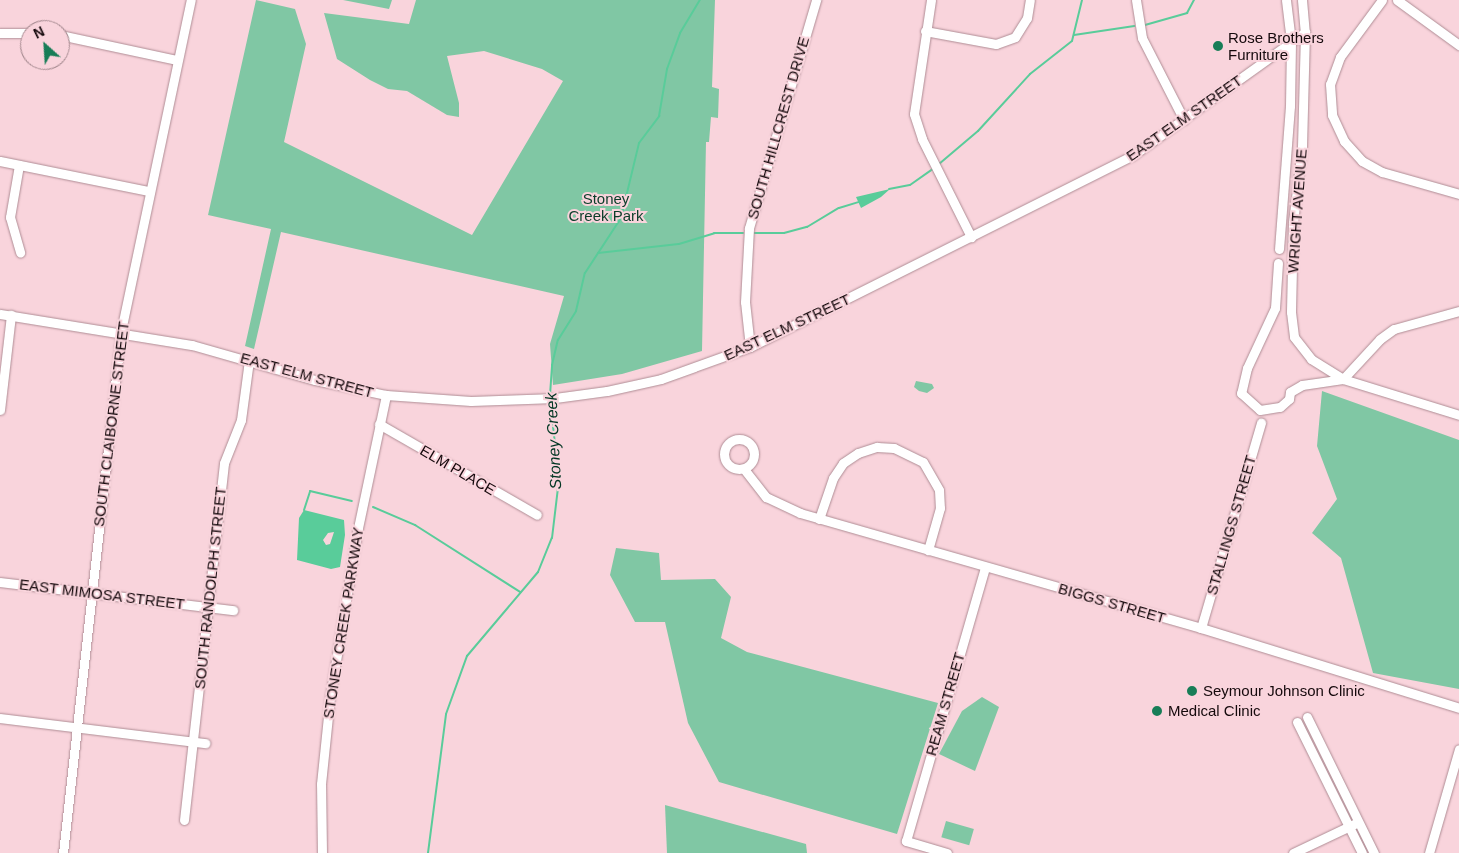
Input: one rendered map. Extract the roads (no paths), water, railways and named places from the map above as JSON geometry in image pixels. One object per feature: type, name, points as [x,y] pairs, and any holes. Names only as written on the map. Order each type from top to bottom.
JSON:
[{"type":"street","name":"SOUTH CLAIBORNE STREET","points":[[63,853],[90,592],[121,331],[176,60],[191,0]]},
{"type":"street","name":"SOUTH HILLCREST DRIVE","points":[[750,347],[745,302],[749,228],[816,0]]},
{"type":"street","points":[[931,0],[914,114],[936,166],[971,237]]},
{"type":"street","points":[[926,31],[996,44],[1015,37],[1027,18],[1030,0]]},
{"type":"street","points":[[1136,0],[1142,38],[1184,120]]},
{"type":"street","name":"WRIGHT AVENUE","points":[[1279,249],[1287,168],[1291,41],[1286,0]]},
{"type":"street","name":"WRIGHT AVENUE","points":[[1302,0],[1305,32],[1302,147],[1293,223],[1292,324],[1294,337],[1302,351],[1342,379]]},
{"type":"street","points":[[1382,0],[1340,57],[1330,84],[1332,115],[1344,141],[1362,161],[1382,172],[1459,194]]},
{"type":"street","points":[[1397,0],[1459,45]]},
{"type":"street","name":"EAST ELM STREET","points":[[0,314],[121,331],[249,360],[315,380],[386,395],[471,402],[534,399],[607,391],[661,379],[750,347],[1132,156],[1305,32]]},
{"type":"street","points":[[0,33],[20,33]]},
{"type":"street","points":[[70,37],[176,60]]},
{"type":"street","points":[[0,161],[149,191]]},
{"type":"street","points":[[19,165],[10,217],[20,253]]},
{"type":"street","name":"WRIGHT AVENUE","points":[[1278,264],[1275,308],[1247,368],[1241,392],[1260,410],[1280,407],[1289,399],[1290,392],[1302,385],[1342,379]]},
{"type":"street","points":[[1459,310],[1394,329],[1380,339],[1342,379],[1459,415]]},
{"type":"street","points":[[0,410],[11,315]]},
{"type":"street","name":"SOUTH RANDOLPH STREET","points":[[184,820],[224,463],[241,420],[249,360]]},
{"type":"street","name":"STONEY CREEK PARKWAY","points":[[322,853],[321,784],[330,697],[358,528],[386,395]]},
{"type":"street","name":"STALLINGS STREET","points":[[1201,628],[1261,422]]},
{"type":"street","name":"ELM PLACE","points":[[379,424],[537,515]]},
{"type":"street","points":[[819,519],[832,478],[843,464],[858,452],[877,447],[894,448],[923,462],[939,490],[940,508],[928,550]]},
{"type":"street","name":"BIGGS STREET","points":[[744,469],[766,498],[819,519],[985,568],[1201,628],[1459,708]]},
{"type":"street","name":"REAM STREET","points":[[947,853],[906,841],[985,568]]},
{"type":"street","name":"EAST MIMOSA STREET","points":[[0,582],[233,610]]},
{"type":"street","points":[[1307,717],[1374,853]]},
{"type":"street","points":[[0,718],[77,729],[205,743]]},
{"type":"street","points":[[1297,722],[1362,853]]},
{"type":"street","points":[[1429,853],[1459,749]]},
{"type":"street","points":[[1293,853],[1358,822]]},
{"type":"waterway","name":"Stoney Creek","points":[[550,395],[552,365],[558,340],[576,311],[585,273],[621,218],[639,143],[659,116],[667,69],[680,33],[700,0]]},
{"type":"waterway","points":[[939,164],[978,131],[1030,74],[1072,41],[1082,0]]},
{"type":"waterway","points":[[1145,25],[1187,13],[1194,0]]},
{"type":"waterway","points":[[1074,35],[1134,26]]},
{"type":"waterway","points":[[889,189],[910,185],[933,169]]},
{"type":"waterway","points":[[754,233],[784,233],[807,227],[839,208],[859,202]]},
{"type":"waterway","points":[[598,253],[679,244],[714,233],[743,233]]},
{"type":"waterway","name":"Stoney Creek","points":[[428,853],[446,714],[467,656],[538,572],[552,538],[559,479],[550,400]]},
{"type":"waterway","points":[[304,510],[310,491],[352,501]]},
{"type":"waterway","points":[[373,507],[415,525],[520,592]]},
{"type":"place","name":"Rose Brothers Furniture","points":[[1218,46]]},
{"type":"place","name":"Seymour Johnson Clinic","points":[[1192,691]]},
{"type":"place","name":"Medical Clinic","points":[[1157,711]]},
{"type":"park label","name":"Stoney Creek Park","points":[[606,206]]}]
